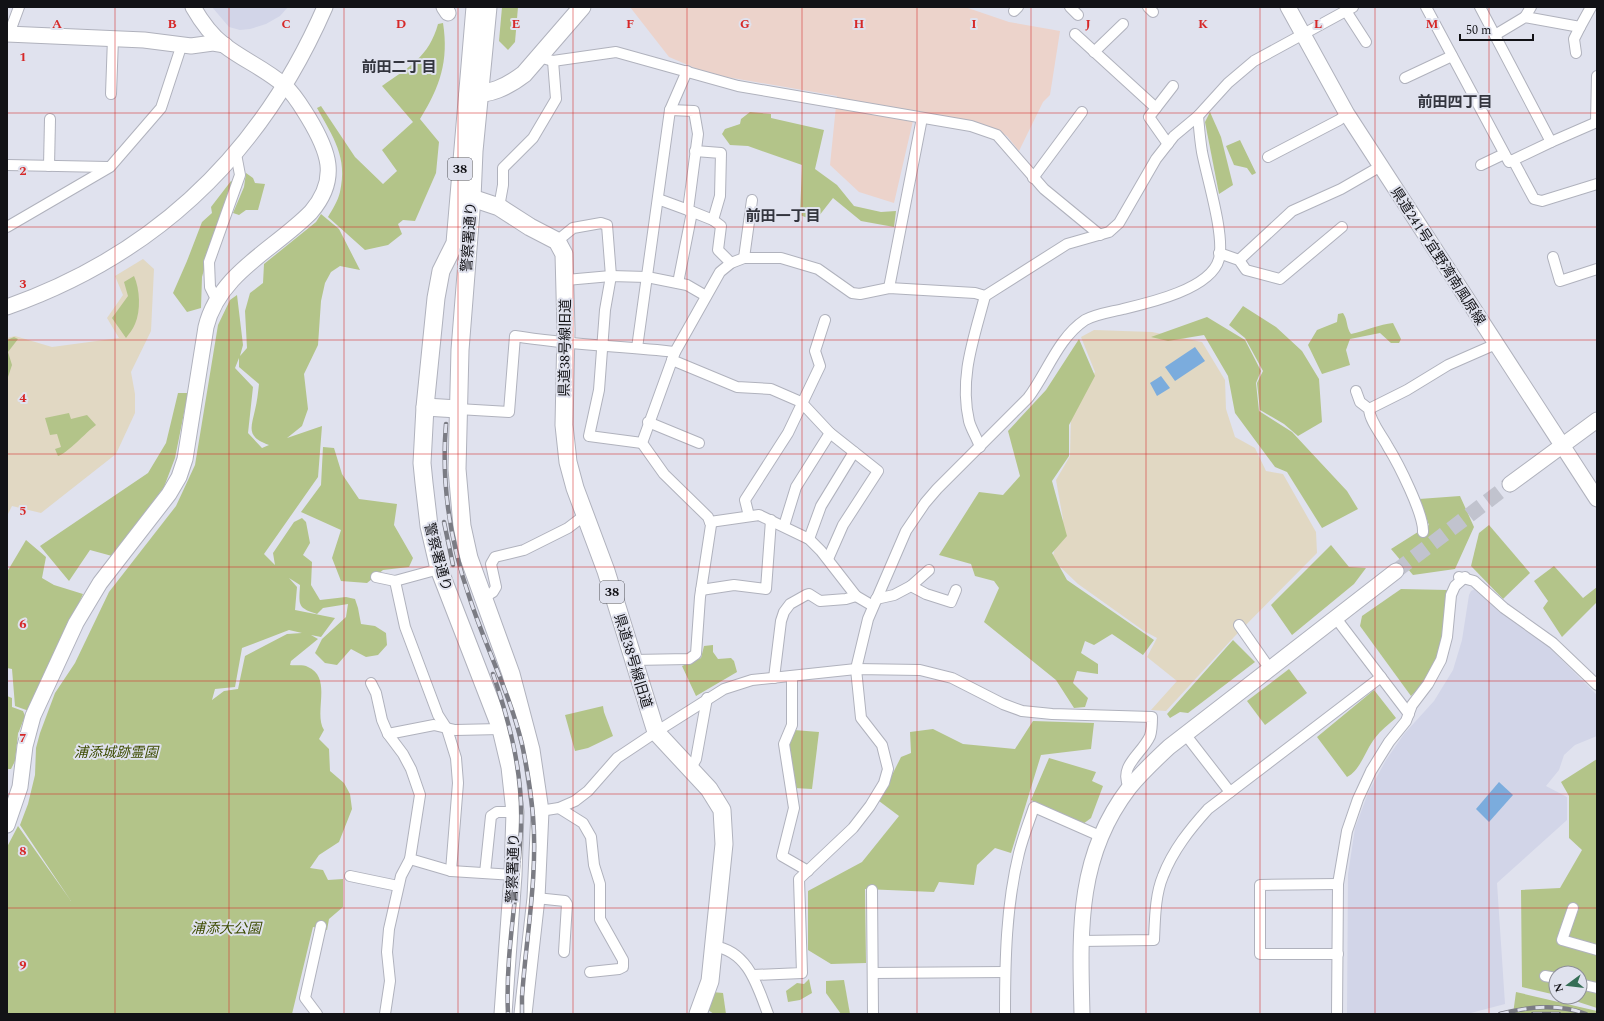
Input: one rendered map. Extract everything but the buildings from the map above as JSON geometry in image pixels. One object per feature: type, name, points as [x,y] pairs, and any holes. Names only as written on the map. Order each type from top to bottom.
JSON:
[{"type":"main road","name":"38","points":[[473,94],[475,7]]},
{"type":"main road","name":"38","points":[[473,94],[488,7]]},
{"type":"main road","points":[[473,94],[495,91],[514,82],[546,59],[582,7]]},
{"type":"main road","name":"警察署通り","points":[[473,94],[474,151],[472,198],[460,350],[457,469],[462,526],[469,558],[511,674],[531,750],[540,811],[536,898],[523,1014]]},
{"type":"main road","name":"警察署通り","points":[[473,94],[455,243],[441,271],[436,298],[425,407],[422,463],[428,526],[439,569],[502,729],[510,767],[515,812],[513,875],[503,1014]]},
{"type":"main road","name":"38","points":[[472,198],[499,208],[557,241]]},
{"type":"main road","name":"県道38号線旧道","points":[[557,241],[564,254],[566,280],[564,425],[568,462],[585,515],[606,571],[656,732],[691,768],[718,803],[723,819],[724,844],[710,981],[698,1014]]},
{"type":"main road","points":[[425,407],[458,409]]},
{"type":"street","points":[[19,7],[8,36],[113,38],[196,45],[213,43],[225,45]]},
{"type":"street","points":[[7,307],[76,278],[135,243],[184,205],[212,180],[236,154],[258,126],[285,86],[310,41],[325,7]]},
{"type":"street","points":[[1070,7],[1078,15]]},
{"type":"street","name":"県道241号宜野湾南風原線","points":[[1288,7],[1347,114],[1597,499]]},
{"type":"street","points":[[1426,7],[1509,162],[1596,122],[1597,76]]},
{"type":"street","points":[[1480,7],[1551,142]]},
{"type":"street","points":[[1495,35],[1526,18],[1531,7]]},
{"type":"street","points":[[1576,53],[1574,39],[1591,7]]},
{"type":"street","points":[[980,447],[970,421],[966,390],[967,364],[985,296],[1067,244],[1108,232],[1119,223],[1156,159],[1168,144],[1198,116],[1228,82],[1254,61],[1350,9],[1366,42]]},
{"type":"street","points":[[182,44],[194,42],[203,33],[197,13]]},
{"type":"street","points":[[7,825],[20,787],[25,746],[32,720],[76,623],[100,583],[169,494],[179,477],[185,459],[206,327],[216,299],[235,276],[305,218],[316,206],[324,191],[328,172],[326,150],[297,98],[266,71],[225,45],[197,13]]},
{"type":"street","points":[[1526,18],[1580,27]]},
{"type":"street","points":[[1094,52],[1123,24]]},
{"type":"street","points":[[1075,34],[1156,108]]},
{"type":"street","points":[[111,94],[113,38]]},
{"type":"street","points":[[7,227],[110,167],[162,108],[182,44]]},
{"type":"street","points":[[499,208],[503,185],[503,168],[534,138],[556,99],[546,59],[616,52],[738,86],[971,126],[996,135],[1034,178],[1100,235]]},
{"type":"street","points":[[1406,78],[1452,56]]},
{"type":"street","points":[[637,348],[670,110],[687,71]]},
{"type":"street","points":[[1168,144],[1149,117],[1173,86]]},
{"type":"street","points":[[670,110],[694,111],[698,134],[695,151],[690,211],[678,283]]},
{"type":"street","points":[[1034,178],[1082,112]]},
{"type":"street","points":[[1268,157],[1339,120],[1347,114]]},
{"type":"street","points":[[753,975],[802,973],[799,879],[853,828],[884,783],[888,769],[882,745],[861,718],[856,669],[861,642],[875,602],[906,531],[915,516],[937,489],[1028,398],[1038,385],[1065,339],[1085,321],[1096,316],[1155,302],[1192,287],[1215,269],[1220,244],[1202,151],[1198,116]]},
{"type":"street","points":[[889,288],[922,118]]},
{"type":"street","points":[[49,166],[50,120]]},
{"type":"street","points":[[695,151],[721,153],[720,196],[712,220]]},
{"type":"street","points":[[216,299],[210,287],[209,262],[240,175],[236,154]]},
{"type":"street","points":[[1481,165],[1504,154]]},
{"type":"street","points":[[1513,160],[1534,199],[1542,201],[1597,184]]},
{"type":"street","points":[[7,165],[110,167]]},
{"type":"street","points":[[1239,260],[1292,211],[1341,189],[1381,166]]},
{"type":"street","points":[[658,199],[712,220],[721,226],[718,250],[730,263]]},
{"type":"street","points":[[744,258],[752,200]]},
{"type":"street","points":[[557,241],[573,228],[602,223],[606,225],[611,276],[601,347],[599,390],[589,436],[642,443]]},
{"type":"street","points":[[1219,253],[1239,260],[1246,270],[1280,279],[1342,227]]},
{"type":"street","points":[[1553,256],[1560,281],[1597,269]]},
{"type":"street","points":[[633,660],[689,659],[696,654],[701,590],[710,522],[708,517],[656,465],[642,443],[648,422],[664,385],[674,356],[720,272],[730,263],[744,258],[781,258],[818,269],[852,293],[860,294],[889,288],[975,293],[985,296]]},
{"type":"street","points":[[566,280],[611,276],[647,277],[687,285],[706,296]]},
{"type":"street","points":[[749,516],[746,500],[788,433],[820,366],[815,351],[825,320]]},
{"type":"street","points":[[458,409],[509,412],[515,336],[601,347],[637,348],[674,356],[737,387],[771,389],[802,402],[830,433],[878,471],[843,525],[828,559]]},
{"type":"street","points":[[1369,409],[1407,390],[1448,366],[1496,344]]},
{"type":"street","points":[[1356,391],[1360,402],[1369,409]]},
{"type":"street","points":[[1369,409],[1369,415],[1389,448],[1411,494],[1424,525],[1423,532]]},
{"type":"street","points":[[1510,484],[1562,444],[1597,420]]},
{"type":"street","points":[[648,422],[699,444]]},
{"type":"street","points":[[784,526],[796,487],[830,433]]},
{"type":"street","points":[[809,539],[821,506],[854,452]]},
{"type":"street","points":[[483,598],[493,592],[496,587],[491,564],[496,557],[524,550],[568,528],[585,515]]},
{"type":"street","points":[[710,522],[759,515],[784,526],[809,539],[828,559],[856,596]]},
{"type":"street","points":[[701,590],[734,585],[766,589],[771,520]]},
{"type":"street","points":[[376,577],[395,581],[439,569]]},
{"type":"street","points":[[774,678],[781,621],[784,612],[790,604],[809,594],[820,601],[856,596],[875,602],[894,595],[911,586],[929,570]]},
{"type":"street","points":[[1082,1014],[1080,941],[1086,884],[1090,865],[1100,836],[1129,787],[1155,760],[1185,734],[1396,571]]},
{"type":"street","points":[[1337,1014],[1338,884],[1347,830],[1358,799],[1379,756],[1409,714],[1412,705],[1428,684],[1441,660],[1447,637],[1451,595],[1461,577],[1474,581],[1504,608],[1553,643],[1597,685]]},
{"type":"street","points":[[395,581],[406,627],[420,671],[438,714],[447,729],[458,769],[451,871]]},
{"type":"street","points":[[911,586],[926,594],[951,602],[956,590]]},
{"type":"street","points":[[1336,617],[1409,714]]},
{"type":"street","points":[[1239,625],[1270,668]]},
{"type":"street","points":[[540,811],[559,808],[575,801],[588,791],[617,758],[707,698],[738,683],[856,669],[920,670],[952,678],[1002,704],[1022,711],[1052,714],[1152,717],[1152,728],[1149,737],[1126,772],[1125,779],[1129,787]]},
{"type":"street","points":[[792,676],[792,725],[784,744],[794,808],[782,856],[808,871]]},
{"type":"street","points":[[1080,941],[1154,940],[1157,902],[1162,876],[1174,851],[1190,829],[1208,809],[1381,677]]},
{"type":"street","points":[[371,683],[376,693],[382,720],[388,734],[403,754],[411,769],[420,795],[410,859],[401,876],[389,929],[387,952],[390,981],[385,1014]]},
{"type":"street","points":[[691,768],[696,759],[707,698]]},
{"type":"street","points":[[388,734],[434,724],[447,729],[476,731],[502,729]]},
{"type":"street","points":[[1185,734],[1230,792]]},
{"type":"street","points":[[1005,1014],[1006,936],[1010,898],[1019,853],[1034,807],[1100,836]]},
{"type":"street","points":[[559,808],[583,823],[591,838],[594,865],[600,884],[600,919],[624,964],[619,969],[590,972]]},
{"type":"street","points":[[485,873],[491,816],[497,812],[515,812]]},
{"type":"street","points":[[410,859],[451,871],[513,875]]},
{"type":"street","points":[[350,876],[398,886]]},
{"type":"street","points":[[1338,884],[1260,885],[1260,954],[1338,954]]},
{"type":"street","points":[[872,890],[873,1014]]},
{"type":"street","points":[[536,898],[565,900],[567,904],[564,952]]},
{"type":"street","points":[[1573,908],[1562,940],[1597,950]]},
{"type":"street","points":[[317,1014],[305,998],[321,926]]},
{"type":"street","points":[[713,946],[730,950],[743,961],[753,975],[768,1014]]},
{"type":"street","points":[[873,973],[1005,972]]},
{"type":"shaded area","points":[[212,7],[288,7],[280,16],[266,24],[250,29],[240,30],[229,27]]},
{"type":"shaded area","points":[[630,7],[965,7],[1009,22],[1060,31],[1050,95],[1043,102],[1019,151],[1007,136],[986,126],[915,112],[894,203],[859,192],[830,165],[837,96],[709,74],[669,57]]},
{"type":"shaded area","points":[[143,259],[154,269],[151,331],[131,372],[135,394],[135,413],[116,454],[41,513],[12,506],[7,516],[7,338],[15,336],[52,347],[119,338],[107,318],[123,295],[115,276]]},
{"type":"shaded area","points":[[1094,330],[1152,332],[1202,342],[1225,380],[1226,409],[1235,437],[1255,448],[1266,471],[1283,474],[1316,532],[1317,553],[1234,637],[1166,711],[1151,710],[1177,681],[1147,657],[1157,638],[1144,631],[1078,584],[1052,559],[1063,519],[1056,480],[1070,456],[1071,415],[1095,372],[1081,337]]},
{"type":"shaded area","points":[[1475,589],[1538,636],[1597,695],[1597,736],[1575,745],[1564,755],[1559,770],[1546,786],[1567,797],[1567,820],[1497,883],[1505,1004],[1467,1014],[1347,1014],[1348,874],[1355,828],[1368,793],[1386,760],[1404,734],[1434,701],[1453,670],[1462,640],[1469,595],[1471,591]]},
{"type":"green space","points":[[502,7],[518,7],[515,42],[508,50],[499,41]]},
{"type":"green space","points":[[443,23],[445,37],[444,62],[438,85],[420,119],[439,142],[436,173],[415,221],[403,220],[398,224],[402,234],[388,245],[365,250],[328,217],[340,192],[342,168],[338,148],[317,108],[321,106],[355,157],[383,184],[397,171],[382,150],[413,122],[382,86],[417,60],[429,45],[438,24]]},
{"type":"green space","points":[[750,112],[771,114],[771,118],[824,130],[815,169],[837,185],[854,206],[881,212],[896,211],[894,227],[861,221],[833,198],[815,221],[800,215],[802,165],[748,146],[730,145],[722,134],[725,129],[740,124],[741,119]]},
{"type":"green space","points":[[1210,112],[1221,137],[1233,185],[1219,194],[1205,122]]},
{"type":"green space","points":[[1240,140],[1256,173],[1252,175],[1247,168],[1234,165],[1226,146]]},
{"type":"green space","points":[[246,173],[253,178],[255,183],[265,184],[258,210],[246,210],[239,215],[233,213],[244,187]]},
{"type":"green space","points":[[231,181],[234,182],[214,234],[202,277],[201,308],[187,312],[173,293],[202,222],[212,213],[211,207]]},
{"type":"green space","points":[[321,214],[339,229],[360,270],[340,266],[331,272],[325,283],[321,301],[318,345],[304,374],[308,409],[302,426],[287,438],[322,426],[318,477],[264,554],[275,565],[273,553],[294,522],[302,518],[306,522],[310,543],[303,555],[312,562],[311,585],[320,600],[346,597],[355,599],[361,624],[375,626],[386,633],[387,645],[378,655],[366,657],[351,649],[337,665],[325,663],[315,653],[322,639],[346,617],[348,604],[323,608],[317,614],[310,612],[301,605],[299,597],[300,585],[289,578],[297,587],[295,610],[335,618],[321,637],[311,635],[318,639],[291,661],[290,665],[308,667],[315,672],[320,679],[320,715],[324,730],[319,739],[329,749],[330,771],[344,783],[350,794],[352,809],[339,842],[319,855],[310,868],[323,870],[328,880],[343,879],[343,907],[329,919],[327,930],[313,927],[292,1014],[7,1014],[7,847],[18,826],[71,901],[20,825],[28,804],[35,775],[36,748],[55,693],[75,663],[109,592],[176,506],[195,465],[218,325],[230,300],[237,295],[243,345],[240,356],[247,348],[245,311],[250,293],[263,283],[264,264],[316,222]],"holes":[[[239,358],[239,367],[259,384],[252,422],[252,431],[253,435],[257,439],[269,445],[262,448],[248,433],[253,387],[235,368]],[[289,630],[302,633],[287,634],[245,656],[238,689],[224,691],[212,700],[215,689],[235,687],[242,648]]]},
{"type":"green space","points":[[134,276],[139,293],[139,307],[137,319],[126,338],[112,318],[128,296],[124,282]]},
{"type":"green space","points":[[1243,306],[1276,327],[1302,351],[1319,379],[1322,422],[1298,436],[1284,424],[1260,410],[1257,383],[1263,371],[1245,338],[1229,325]]},
{"type":"green space","points":[[1343,313],[1351,334],[1393,323],[1401,339],[1399,343],[1391,343],[1380,333],[1350,339],[1346,350],[1350,365],[1322,374],[1308,345],[1317,330],[1337,322],[1338,314]]},
{"type":"green space","points":[[1207,317],[1245,340],[1261,371],[1256,383],[1259,411],[1292,432],[1347,491],[1358,509],[1322,528],[1287,472],[1275,467],[1235,413],[1228,376],[1204,335],[1168,341],[1151,337]]},
{"type":"green space","points":[[14,337],[18,339],[8,352],[12,365],[7,380],[7,340]]},
{"type":"green space","points":[[1079,339],[1095,376],[1069,425],[1069,456],[1052,481],[1067,536],[1052,553],[1067,580],[1154,640],[1143,655],[1112,634],[1094,645],[1085,641],[1081,653],[1098,664],[1098,674],[1077,671],[1073,683],[1088,698],[1085,707],[1074,708],[1056,680],[984,622],[999,588],[994,581],[975,576],[971,564],[939,555],[979,492],[1003,495],[1020,476],[1008,431],[1046,390]]},
{"type":"green space","points":[[178,393],[188,393],[175,458],[164,487],[112,556],[90,550],[69,581],[40,546],[148,473],[166,443]]},
{"type":"green space","points":[[69,413],[71,419],[87,415],[96,425],[67,451],[58,456],[55,449],[61,447],[57,434],[50,435],[45,418]]},
{"type":"green space","points":[[323,447],[334,448],[342,474],[359,499],[397,504],[394,525],[413,558],[409,567],[383,570],[367,583],[341,581],[332,558],[341,530],[301,512],[321,485]]},
{"type":"green space","points":[[1460,496],[1474,527],[1455,569],[1413,575],[1391,549],[1429,525],[1419,499]]},
{"type":"green space","points":[[1489,525],[1530,573],[1503,599],[1471,566],[1479,533]]},
{"type":"green space","points":[[26,540],[46,557],[42,578],[54,585],[83,594],[29,711],[15,706],[12,669],[7,668],[7,572]]},
{"type":"green space","points":[[1331,545],[1349,567],[1366,568],[1354,584],[1292,635],[1271,605]]},
{"type":"green space","points":[[1554,566],[1583,598],[1597,587],[1597,602],[1562,637],[1543,608],[1548,601],[1534,581]]},
{"type":"green space","points":[[1401,589],[1448,590],[1440,652],[1428,678],[1411,696],[1360,626],[1362,616]]},
{"type":"green space","points":[[1233,640],[1255,662],[1188,713],[1180,712],[1170,718],[1167,714]]},
{"type":"green space","points":[[713,645],[713,652],[718,659],[731,658],[734,661],[737,672],[696,696],[682,666],[701,658],[704,646]]},
{"type":"green space","points":[[1289,669],[1307,693],[1265,725],[1247,701]]},
{"type":"green space","points":[[1374,690],[1396,718],[1377,735],[1356,770],[1347,777],[1317,737]]},
{"type":"green space","points":[[7,696],[12,698],[12,707],[23,711],[25,716],[18,734],[15,761],[11,769],[7,769]]},
{"type":"green space","points":[[603,706],[613,736],[588,748],[575,751],[565,715]]},
{"type":"green space","points":[[1033,721],[1094,723],[1091,749],[1041,755],[1011,853],[995,848],[977,865],[974,885],[939,882],[934,892],[865,889],[866,963],[831,964],[808,950],[808,891],[862,862],[899,816],[879,801],[901,757],[911,753],[910,732],[933,729],[963,744],[1015,749]]},
{"type":"green space","points":[[794,730],[819,732],[812,789],[794,788],[788,742]]},
{"type":"green space","points":[[1049,758],[1096,772],[1092,781],[1103,786],[1091,818],[1083,824],[1031,800]]},
{"type":"green space","points":[[1597,759],[1597,1008],[1588,1005],[1588,965],[1548,965],[1548,993],[1522,987],[1521,890],[1560,888],[1582,850],[1569,838],[1569,796],[1561,782]]},
{"type":"green space","points":[[809,979],[812,993],[800,1000],[788,1002],[786,991],[797,983],[804,984]]},
{"type":"green space","points":[[844,980],[850,1014],[841,1014],[826,993],[826,981]]},
{"type":"green space","points":[[712,992],[723,993],[726,1014],[714,1014],[708,1010]]},
{"type":"green space","points":[[1516,992],[1548,1000],[1548,1005],[1571,1005],[1597,1011],[1597,1014],[1513,1014]]},
{"type":"water","points":[[1195,347],[1205,361],[1175,381],[1165,367]]},
{"type":"water","points":[[1161,376],[1170,388],[1157,396],[1150,383]]},
{"type":"water","points":[[1499,782],[1513,795],[1489,822],[1476,809]]},
{"type":"tunnel","points":[[1396,571],[1510,484]]},
{"type":"railway","points":[[446,424],[446,491],[452,534],[457,556],[476,617],[517,725],[529,780],[533,816],[534,861],[522,997],[522,1014]]},
{"type":"railway","points":[[444,522],[453,565]]},
{"type":"railway","points":[[493,674],[510,730],[518,768],[521,807],[520,849],[508,967],[508,1014]]},
{"type":"railway","points":[[1500,1014],[1543,1007],[1565,1008],[1586,1014]]},
{"type":"railway","points":[[1533,1014],[1559,1014]]},
{"type":"district","name":"前田二丁目","points":[[399,67]]},
{"type":"district","name":"前田四丁目","points":[[1455,102]]},
{"type":"district","name":"前田一丁目","points":[[783,216]]},
{"type":"park label","name":"浦添城跡霊園","points":[[116,752]]},
{"type":"park label","name":"浦添大公園","points":[[226,928]]}]
